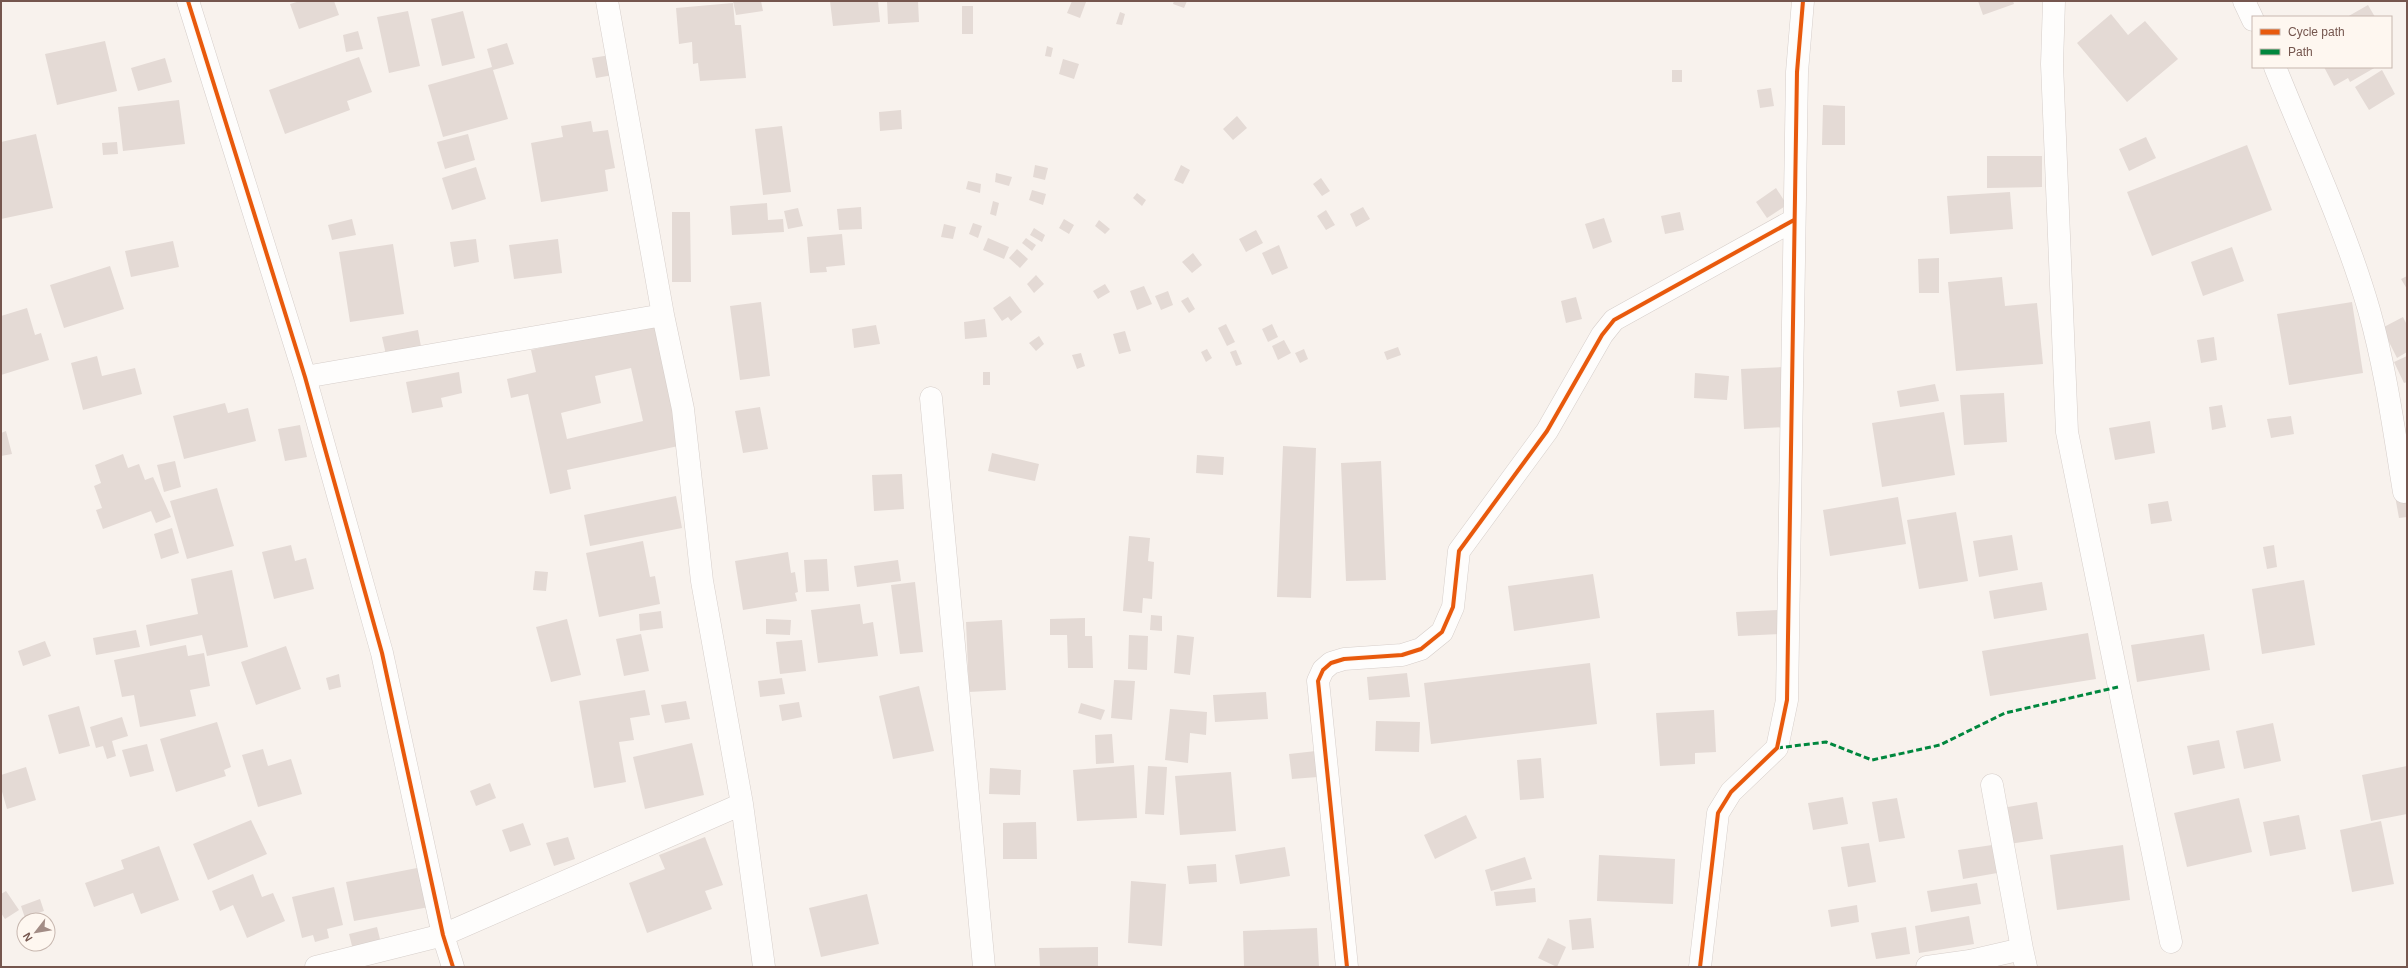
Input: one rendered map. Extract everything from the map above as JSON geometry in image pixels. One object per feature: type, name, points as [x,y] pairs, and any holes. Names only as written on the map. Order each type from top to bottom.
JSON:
[{"type":"street","points":[[607,1],[663,315],[683,409],[702,581],[742,804],[764,967]]},
{"type":"street","points":[[1700,967],[1718,813],[1731,792],[1777,748],[1787,700],[1797,72],[1803,1]]},
{"type":"street","points":[[2054,1],[2052,64],[2067,432],[2171,942]]},
{"type":"street","points":[[2244,1],[2252,18]]},
{"type":"street","points":[[187,4],[304,377],[382,653],[443,935],[453,967]]},
{"type":"street","points":[[2275,68],[2338,222],[2369,310],[2393,412],[2404,492]]},
{"type":"street","points":[[1347,967],[1318,681],[1323,670],[1332,663],[1344,659],[1402,655],[1421,649],[1442,632],[1453,607],[1459,551],[1547,431],[1602,335],[1614,320],[1794,220]]},
{"type":"street","points":[[304,377],[663,315]]},
{"type":"street","points":[[931,398],[984,967]]},
{"type":"street","points":[[1927,967],[1970,961],[2024,958],[1992,785]]},
{"type":"street","points":[[316,967],[443,935],[742,804]]},
{"type":"building","points":[[300,1],[334,1],[339,15],[299,29],[290,4]]},
{"type":"building","points":[[733,1],[761,1],[763,11],[736,15]]},
{"type":"building","points":[[830,1],[878,1],[880,22],[833,26]]},
{"type":"building","points":[[887,1],[918,1],[919,22],[888,24]]},
{"type":"building","points":[[1072,1],[1086,2],[1080,18],[1067,13]]},
{"type":"building","points":[[1174,1],[1187,1],[1184,8],[1173,4]]},
{"type":"building","points":[[1978,1],[2013,1],[2014,4],[1983,15]]},
{"type":"building","points":[[733,3],[735,25],[741,25],[746,78],[700,81],[698,63],[693,64],[692,42],[679,44],[676,8]]},
{"type":"building","points":[[2368,5],[2374,16],[2349,16]]},
{"type":"building","points":[[962,6],[973,6],[973,34],[962,34]]},
{"type":"building","points":[[408,11],[420,66],[389,73],[377,17]]},
{"type":"building","points":[[463,11],[475,58],[442,66],[431,19]]},
{"type":"building","points":[[1120,12],[1125,14],[1122,25],[1116,24]]},
{"type":"building","points":[[2111,14],[2128,35],[2145,21],[2178,59],[2127,102],[2077,43]]},
{"type":"building","points":[[358,31],[363,49],[346,52],[343,35]]},
{"type":"building","points":[[105,41],[117,91],[57,105],[45,54]]},
{"type":"building","points":[[507,43],[514,64],[493,70],[508,119],[443,137],[428,85],[492,67],[487,49]]},
{"type":"building","points":[[1047,46],[1053,48],[1051,57],[1045,56]]},
{"type":"building","points":[[610,55],[613,75],[596,78],[592,58]]},
{"type":"building","points":[[359,57],[372,92],[347,101],[350,110],[285,134],[269,90]]},
{"type":"building","points":[[165,58],[172,82],[138,91],[131,68]]},
{"type":"building","points":[[1063,59],[1079,64],[1074,79],[1059,74]]},
{"type":"building","points":[[2325,68],[2374,68],[2350,82],[2348,78],[2334,86]]},
{"type":"building","points":[[1672,70],[1682,70],[1682,82],[1672,82]]},
{"type":"building","points":[[2382,70],[2395,94],[2369,110],[2355,87]]},
{"type":"building","points":[[1771,88],[1774,106],[1760,108],[1757,90]]},
{"type":"building","points":[[179,100],[185,144],[123,151],[118,107]]},
{"type":"building","points":[[1823,105],[1845,106],[1845,145],[1822,145]]},
{"type":"building","points":[[901,110],[902,129],[880,131],[879,112]]},
{"type":"building","points":[[1237,116],[1247,128],[1233,140],[1223,129]]},
{"type":"building","points":[[591,121],[593,132],[608,130],[615,168],[605,170],[608,191],[541,202],[531,143],[563,137],[561,126]]},
{"type":"building","points":[[782,126],[791,192],[763,195],[755,129]]},
{"type":"building","points":[[36,134],[53,208],[1,219],[1,142]]},
{"type":"building","points":[[468,134],[475,160],[445,169],[437,142]]},
{"type":"building","points":[[2146,137],[2156,158],[2129,171],[2119,149]]},
{"type":"building","points":[[117,142],[118,154],[103,155],[102,143]]},
{"type":"building","points":[[2247,145],[2272,210],[2152,256],[2127,192]]},
{"type":"building","points":[[1987,156],[2042,156],[2042,187],[1987,188]]},
{"type":"building","points":[[1035,165],[1048,168],[1045,180],[1033,177]]},
{"type":"building","points":[[1181,165],[1190,170],[1183,184],[1174,180]]},
{"type":"building","points":[[476,167],[486,199],[452,210],[442,178]]},
{"type":"building","points":[[996,173],[1012,177],[1009,186],[995,182]]},
{"type":"building","points":[[1321,178],[1330,191],[1322,196],[1313,184]]},
{"type":"building","points":[[968,181],[981,184],[980,193],[966,189]]},
{"type":"building","points":[[1776,188],[1787,205],[1767,218],[1756,202]]},
{"type":"building","points":[[1032,190],[1046,194],[1043,205],[1029,200]]},
{"type":"building","points":[[2010,192],[2013,229],[1950,234],[1947,196]]},
{"type":"building","points":[[1137,193],[1146,200],[1142,206],[1133,198]]},
{"type":"building","points":[[993,201],[999,203],[996,216],[990,214]]},
{"type":"building","points":[[767,203],[768,220],[783,219],[784,232],[732,235],[730,206]]},
{"type":"building","points":[[861,207],[862,229],[839,230],[837,209]]},
{"type":"building","points":[[1363,207],[1370,219],[1356,227],[1350,214]]},
{"type":"building","points":[[798,208],[803,226],[788,229],[784,211]]},
{"type":"building","points":[[1326,210],[1335,225],[1326,230],[1317,216]]},
{"type":"building","points":[[672,212],[690,212],[691,282],[672,282]]},
{"type":"building","points":[[1680,212],[1684,230],[1665,234],[1661,216]]},
{"type":"building","points":[[1604,218],[1612,242],[1593,249],[1585,224]]},
{"type":"building","points":[[352,219],[356,235],[332,240],[328,225]]},
{"type":"building","points":[[1064,219],[1074,225],[1069,234],[1059,228]]},
{"type":"building","points":[[1099,220],[1110,229],[1105,234],[1095,226]]},
{"type":"building","points":[[973,223],[982,226],[978,238],[969,234]]},
{"type":"building","points":[[944,224],[956,227],[953,239],[941,237]]},
{"type":"building","points":[[1034,228],[1045,235],[1042,242],[1030,235]]},
{"type":"building","points":[[1256,230],[1263,243],[1246,252],[1239,239]]},
{"type":"building","points":[[842,234],[845,265],[826,267],[827,272],[810,273],[807,237]]},
{"type":"building","points":[[988,238],[1009,247],[1004,259],[983,250]]},
{"type":"building","points":[[1026,238],[1036,245],[1032,251],[1022,243]]},
{"type":"building","points":[[476,239],[479,262],[454,267],[450,242]]},
{"type":"building","points":[[558,239],[562,273],[514,279],[509,245]]},
{"type":"building","points":[[173,241],[179,267],[131,277],[125,251]]},
{"type":"building","points":[[393,244],[404,314],[350,322],[339,252]]},
{"type":"building","points":[[1279,245],[1288,268],[1272,275],[1262,253]]},
{"type":"building","points":[[2232,247],[2244,281],[2203,296],[2191,262]]},
{"type":"building","points":[[1017,249],[1028,259],[1020,268],[1009,258]]},
{"type":"building","points":[[1193,253],[1202,265],[1192,273],[1182,262]]},
{"type":"building","points":[[1939,258],[1939,293],[1919,293],[1918,259]]},
{"type":"building","points":[[110,266],[124,309],[64,328],[50,285]]},
{"type":"building","points":[[1036,275],[1044,284],[1034,293],[1027,284]]},
{"type":"building","points":[[2407,276],[2407,289],[2401,279]]},
{"type":"building","points":[[2002,277],[2005,306],[2037,303],[2043,364],[1956,371],[1948,282]]},
{"type":"building","points":[[1105,284],[1110,292],[1098,299],[1093,291]]},
{"type":"building","points":[[1144,286],[1152,304],[1137,310],[1130,291]]},
{"type":"building","points":[[1168,291],[1173,305],[1161,310],[1155,296]]},
{"type":"building","points":[[1010,296],[1022,312],[1011,321],[1008,317],[1002,321],[993,308]]},
{"type":"building","points":[[1188,297],[1195,309],[1189,313],[1181,301]]},
{"type":"building","points":[[1576,297],[1582,319],[1566,323],[1561,301]]},
{"type":"building","points":[[761,302],[770,376],[740,380],[730,306]]},
{"type":"building","points":[[2352,302],[2363,373],[2289,385],[2277,314]]},
{"type":"building","points":[[27,308],[35,335],[41,333],[49,360],[1,375],[1,316]]},
{"type":"building","points":[[2403,317],[2407,325],[2407,352],[2397,358],[2382,328]]},
{"type":"building","points":[[985,319],[987,337],[965,339],[964,322]]},
{"type":"building","points":[[657,323],[683,445],[567,470],[571,489],[550,494],[528,394],[511,398],[507,379],[536,372],[531,350]],"holes":[[[631,368],[643,421],[567,439],[561,413],[601,403],[595,376]]]},
{"type":"building","points":[[1226,324],[1235,342],[1227,346],[1218,328]]},
{"type":"building","points":[[1272,324],[1278,337],[1268,342],[1262,329]]},
{"type":"building","points":[[876,325],[880,344],[854,348],[852,329]]},
{"type":"building","points":[[418,330],[422,352],[387,359],[382,337]]},
{"type":"building","points":[[1125,331],[1131,351],[1119,354],[1113,334]]},
{"type":"building","points":[[1039,336],[1044,344],[1036,351],[1029,343]]},
{"type":"building","points":[[2214,337],[2217,360],[2201,363],[2197,340]]},
{"type":"building","points":[[1284,340],[1291,353],[1278,360],[1272,346]]},
{"type":"building","points":[[1398,347],[1401,355],[1387,360],[1384,352]]},
{"type":"building","points":[[1207,349],[1212,358],[1206,362],[1201,352]]},
{"type":"building","points":[[1304,349],[1308,359],[1300,363],[1295,353]]},
{"type":"building","points":[[1236,350],[1242,364],[1236,366],[1230,352]]},
{"type":"building","points":[[1081,353],[1085,366],[1077,369],[1072,355]]},
{"type":"building","points":[[97,356],[102,376],[135,368],[142,394],[83,410],[71,363]]},
{"type":"building","points":[[2407,356],[2407,382],[2404,383],[2394,362]]},
{"type":"building","points":[[1784,367],[1787,427],[1744,429],[1741,369]]},
{"type":"building","points":[[459,372],[462,393],[441,398],[443,407],[412,413],[406,382]]},
{"type":"building","points":[[983,372],[990,372],[990,385],[983,385]]},
{"type":"building","points":[[1695,373],[1729,376],[1727,400],[1694,398]]},
{"type":"building","points":[[1935,384],[1939,401],[1900,407],[1897,391]]},
{"type":"building","points":[[2004,393],[2007,442],[1964,445],[1960,395]]},
{"type":"building","points":[[225,403],[228,413],[248,408],[256,441],[184,459],[173,416]]},
{"type":"building","points":[[2222,405],[2226,427],[2212,430],[2209,407]]},
{"type":"building","points":[[760,407],[768,449],[743,453],[735,411]]},
{"type":"building","points":[[1944,412],[1955,475],[1882,487],[1872,423]]},
{"type":"building","points":[[2291,416],[2294,434],[2271,438],[2267,419]]},
{"type":"building","points":[[2150,421],[2155,453],[2115,460],[2109,428]]},
{"type":"building","points":[[300,425],[307,457],[285,461],[278,429]]},
{"type":"building","points":[[6,431],[12,454],[1,456],[1,433]]},
{"type":"building","points":[[1283,446],[1316,448],[1311,598],[1277,597]]},
{"type":"building","points":[[992,453],[1039,464],[1035,481],[988,471]]},
{"type":"building","points":[[123,454],[128,468],[139,464],[145,480],[153,477],[171,517],[156,523],[151,511],[103,529],[96,510],[102,508],[94,486],[101,483],[95,465]]},
{"type":"building","points":[[1197,455],[1224,457],[1223,475],[1196,473]]},
{"type":"building","points":[[175,461],[181,487],[164,492],[157,465]]},
{"type":"building","points":[[1381,461],[1386,580],[1346,581],[1341,463]]},
{"type":"building","points":[[902,474],[904,509],[874,511],[872,475]]},
{"type":"building","points":[[217,488],[234,546],[187,559],[170,501]]},
{"type":"building","points":[[2407,494],[2407,517],[2399,518],[2395,496]]},
{"type":"building","points":[[676,496],[682,528],[590,546],[584,515]]},
{"type":"building","points":[[1898,497],[1906,544],[1830,556],[1823,510]]},
{"type":"building","points":[[2168,501],[2172,521],[2151,524],[2148,504]]},
{"type":"building","points":[[1956,512],[1968,581],[1919,589],[1907,520]]},
{"type":"building","points":[[172,528],[179,553],[161,559],[154,534]]},
{"type":"building","points":[[2012,535],[2018,570],[1979,577],[1973,541]]},
{"type":"building","points":[[1129,536],[1150,538],[1148,561],[1154,562],[1152,599],[1143,598],[1142,613],[1123,611]]},
{"type":"building","points":[[643,541],[650,577],[655,576],[660,604],[599,617],[586,553]]},
{"type":"building","points":[[291,545],[295,561],[306,558],[314,589],[274,599],[262,552]]},
{"type":"building","points":[[2274,545],[2277,567],[2267,569],[2263,547]]},
{"type":"building","points":[[788,552],[791,573],[795,572],[798,592],[795,593],[797,601],[743,610],[735,561]]},
{"type":"building","points":[[827,559],[829,591],[806,592],[804,560]]},
{"type":"building","points":[[898,560],[901,581],[857,587],[854,566]]},
{"type":"building","points":[[232,570],[248,647],[207,656],[202,635],[150,646],[146,625],[198,614],[191,579]]},
{"type":"building","points":[[535,571],[548,572],[546,591],[533,590]]},
{"type":"building","points":[[1593,574],[1600,618],[1514,631],[1508,586]]},
{"type":"building","points":[[2304,580],[2315,645],[2262,654],[2252,589]]},
{"type":"building","points":[[915,582],[923,652],[900,654],[891,585]]},
{"type":"building","points":[[2042,582],[2047,610],[1994,619],[1989,591]]},
{"type":"building","points":[[860,604],[863,624],[873,622],[878,656],[818,663],[811,610]]},
{"type":"building","points":[[1778,610],[1780,634],[1738,636],[1736,612]]},
{"type":"building","points":[[661,611],[663,628],[640,631],[639,614]]},
{"type":"building","points":[[1151,615],[1162,616],[1162,631],[1150,630]]},
{"type":"building","points":[[1085,618],[1085,636],[1092,636],[1093,668],[1068,668],[1067,635],[1050,635],[1050,619]]},
{"type":"building","points":[[567,619],[581,675],[551,682],[536,627]]},
{"type":"building","points":[[766,619],[791,620],[790,635],[766,634]]},
{"type":"building","points":[[1002,620],[1006,690],[969,692],[966,622]]},
{"type":"building","points":[[136,630],[140,647],[96,655],[93,638]]},
{"type":"building","points":[[2088,633],[2096,679],[1990,696],[1982,651]]},
{"type":"building","points":[[641,634],[649,671],[624,676],[616,639]]},
{"type":"building","points":[[2204,634],[2210,670],[2137,682],[2131,645]]},
{"type":"building","points":[[1129,635],[1148,636],[1147,670],[1128,669]]},
{"type":"building","points":[[1177,635],[1194,637],[1190,675],[1174,673]]},
{"type":"building","points":[[802,640],[806,671],[780,674],[776,642]]},
{"type":"building","points":[[45,641],[51,656],[23,666],[18,651]]},
{"type":"building","points":[[186,645],[188,656],[204,653],[210,686],[190,690],[196,716],[140,727],[134,695],[122,697],[114,660]]},
{"type":"building","points":[[286,646],[301,689],[256,705],[241,662]]},
{"type":"building","points":[[1590,663],[1597,724],[1431,744],[1424,683]]},
{"type":"building","points":[[1407,673],[1410,697],[1369,700],[1367,677]]},
{"type":"building","points":[[339,674],[341,687],[329,690],[326,678]]},
{"type":"building","points":[[782,678],[785,694],[760,697],[758,681]]},
{"type":"building","points":[[1114,680],[1135,681],[1132,720],[1111,718]]},
{"type":"building","points":[[919,686],[934,751],[893,759],[879,696]]},
{"type":"building","points":[[645,690],[650,715],[630,718],[634,740],[619,742],[626,782],[594,788],[579,701]]},
{"type":"building","points":[[1266,692],[1268,719],[1215,722],[1213,695]]},
{"type":"building","points":[[686,701],[690,719],[665,723],[661,705]]},
{"type":"building","points":[[799,702],[802,717],[782,721],[779,705]]},
{"type":"building","points":[[1081,703],[1105,710],[1101,720],[1078,713]]},
{"type":"building","points":[[79,706],[90,746],[59,754],[48,715]]},
{"type":"building","points":[[1170,709],[1207,712],[1206,735],[1190,733],[1188,763],[1165,760]]},
{"type":"building","points":[[1714,710],[1716,752],[1695,753],[1695,764],[1660,766],[1656,713]]},
{"type":"building","points":[[122,717],[128,736],[112,741],[116,756],[107,759],[103,746],[96,748],[90,727]]},
{"type":"building","points":[[1376,721],[1420,722],[1419,752],[1375,751]]},
{"type":"building","points":[[217,722],[231,767],[224,770],[226,776],[176,792],[160,739]]},
{"type":"building","points":[[2273,723],[2281,761],[2244,769],[2236,731]]},
{"type":"building","points":[[1112,734],[1114,763],[1096,764],[1095,735]]},
{"type":"building","points":[[2219,740],[2225,768],[2193,775],[2187,746]]},
{"type":"building","points":[[692,743],[704,795],[645,809],[633,757]]},
{"type":"building","points":[[147,744],[154,771],[130,777],[122,750]]},
{"type":"building","points":[[263,749],[268,766],[291,759],[302,794],[258,807],[242,755]]},
{"type":"building","points":[[1316,751],[1318,777],[1292,779],[1289,754]]},
{"type":"building","points":[[1541,758],[1544,798],[1520,800],[1517,760]]},
{"type":"building","points":[[1134,765],[1137,818],[1077,821],[1073,770]]},
{"type":"building","points":[[1148,766],[1167,767],[1164,815],[1145,814]]},
{"type":"building","points":[[2407,766],[2407,814],[2371,821],[2362,775]]},
{"type":"building","points":[[26,767],[36,800],[7,809],[1,788],[1,775]]},
{"type":"building","points":[[990,768],[1021,770],[1020,795],[989,794]]},
{"type":"building","points":[[1231,772],[1236,831],[1180,835],[1175,776]]},
{"type":"building","points":[[490,783],[496,798],[476,806],[470,791]]},
{"type":"building","points":[[1843,797],[1848,824],[1813,830],[1808,803]]},
{"type":"building","points":[[1897,798],[1905,838],[1879,842],[1872,802]]},
{"type":"building","points":[[2239,798],[2252,852],[2187,867],[2174,813]]},
{"type":"building","points":[[2037,802],[2043,839],[2009,844],[2002,808]]},
{"type":"building","points":[[1466,815],[1477,838],[1435,859],[1424,835]]},
{"type":"building","points":[[2299,815],[2306,849],[2270,856],[2263,822]]},
{"type":"building","points":[[251,820],[267,854],[208,880],[193,844]]},
{"type":"building","points":[[2381,821],[2394,884],[2352,892],[2340,830]]},
{"type":"building","points":[[1036,822],[1037,859],[1003,859],[1003,823]]},
{"type":"building","points":[[523,823],[531,845],[510,852],[502,830]]},
{"type":"building","points":[[568,837],[575,859],[554,866],[546,843]]},
{"type":"building","points":[[705,837],[723,885],[705,891],[712,909],[647,933],[629,883],[665,869],[659,855]]},
{"type":"building","points":[[1869,843],[1876,882],[1848,887],[1841,847]]},
{"type":"building","points":[[1999,844],[2003,872],[1963,879],[1958,850]]},
{"type":"building","points":[[2123,845],[2130,900],[2057,910],[2050,855]]},
{"type":"building","points":[[159,846],[179,900],[141,914],[133,893],[94,907],[85,883],[124,869],[121,860]]},
{"type":"building","points":[[1285,847],[1290,876],[1240,884],[1235,855]]},
{"type":"building","points":[[1599,855],[1675,859],[1673,904],[1597,901]]},
{"type":"building","points":[[1525,857],[1532,879],[1491,891],[1485,870]]},
{"type":"building","points":[[1216,864],[1217,882],[1189,884],[1187,866]]},
{"type":"building","points":[[422,867],[429,907],[354,921],[346,882]]},
{"type":"building","points":[[253,874],[262,897],[273,893],[285,921],[247,938],[233,905],[220,911],[212,891]]},
{"type":"building","points":[[1131,881],[1166,884],[1162,946],[1128,943]]},
{"type":"building","points":[[1977,883],[1981,904],[1931,912],[1927,891]]},
{"type":"building","points":[[334,887],[343,925],[327,929],[329,938],[315,942],[313,935],[302,938],[292,897]]},
{"type":"building","points":[[1535,888],[1536,902],[1496,906],[1494,892]]},
{"type":"building","points":[[6,891],[19,910],[5,919],[1,913],[1,894]]},
{"type":"building","points":[[867,894],[879,944],[821,957],[809,908]]},
{"type":"building","points":[[40,899],[44,911],[23,912],[21,906]]},
{"type":"building","points":[[1857,905],[1859,922],[1831,927],[1828,910]]},
{"type":"building","points":[[1969,916],[1974,944],[1919,953],[1915,926]]},
{"type":"building","points":[[1591,918],[1594,948],[1572,950],[1569,920]]},
{"type":"building","points":[[377,927],[381,943],[353,950],[349,934]]},
{"type":"building","points":[[1906,927],[1910,954],[1876,959],[1871,933]]},
{"type":"building","points":[[1317,928],[1319,967],[1244,967],[1243,931]]},
{"type":"building","points":[[1548,938],[1566,947],[1557,967],[1538,958]]},
{"type":"building","points":[[1098,947],[1098,967],[1040,967],[1039,948]]},
{"type":"marked path","points":[[1777,748],[1826,742],[1872,760],[1940,745],[2005,713],[2118,687]]},
{"type":"cycle path","points":[[188,1],[305,377],[382,653],[443,935],[453,967]]},
{"type":"cycle path","points":[[1700,967],[1718,813],[1731,792],[1777,748],[1787,700],[1797,72],[1803,1]]},
{"type":"cycle path","points":[[1347,967],[1318,681],[1323,670],[1331,663],[1344,659],[1402,655],[1421,649],[1442,632],[1453,607],[1459,551],[1547,431],[1602,335],[1614,320],[1794,220]]}]
